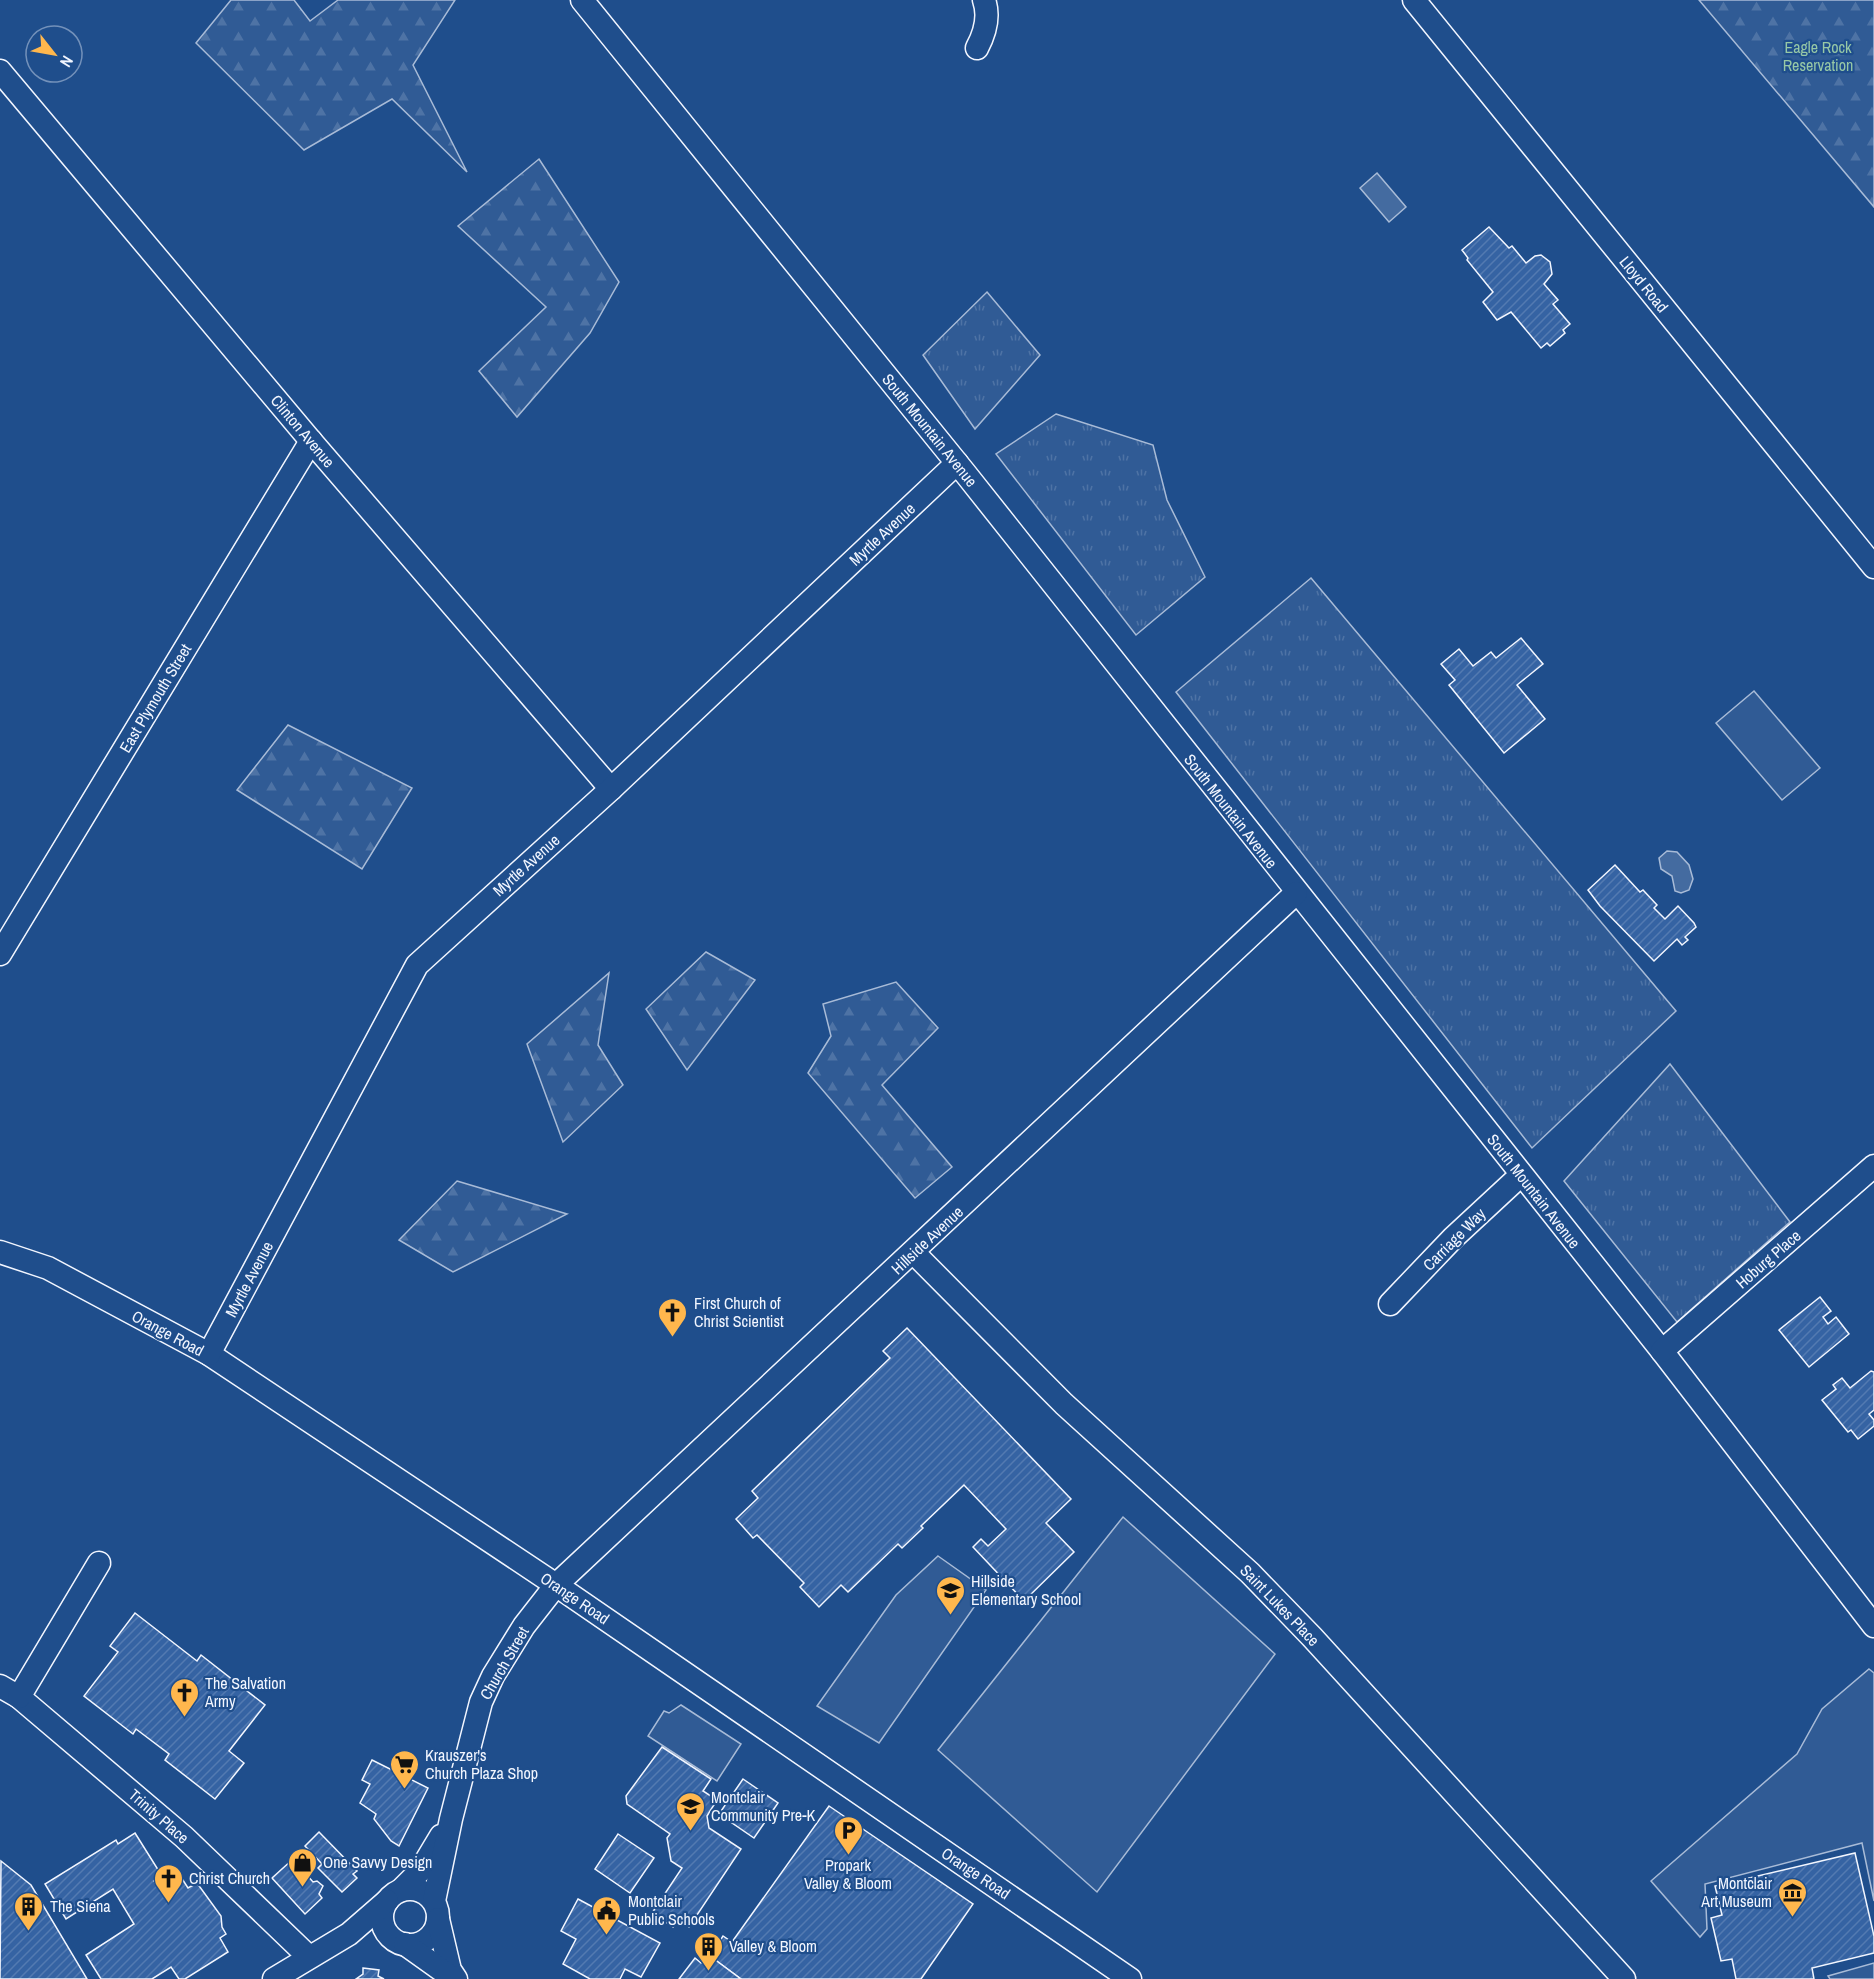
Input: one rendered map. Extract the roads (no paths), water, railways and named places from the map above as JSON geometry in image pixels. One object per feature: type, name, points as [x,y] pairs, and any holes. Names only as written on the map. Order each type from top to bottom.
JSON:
[{"type":"street","name":"South Mountain Avenue","points":[[582,0],[957,463],[1296,893],[1662,1351],[1874,1626]]},
{"type":"street","points":[[977,48],[986,31],[987,8],[984,0]]},
{"type":"street","name":"Lloyd Road","points":[[1414,0],[1874,567]]},
{"type":"street","name":"Clinton Avenue","points":[[0,71],[311,441],[611,789]]},
{"type":"street","name":"East Plymouth Street","points":[[0,954],[311,441]]},
{"type":"street","name":"Myrtle Avenue","points":[[209,1354],[417,965],[611,789],[957,463]]},
{"type":"street","name":"Hillside Avenue","points":[[556,1585],[914,1253],[1296,893]]},
{"type":"street","name":"Hoburg Place","points":[[1662,1351],[1874,1166]]},
{"type":"street","name":"Carriage Way","points":[[1390,1304],[1453,1238],[1521,1175]]},
{"type":"street","name":"Orange Road","points":[[0,1252],[48,1269],[209,1354],[556,1585],[1130,1979]]},
{"type":"street","name":"Saint Lukes Place","points":[[914,1253],[1064,1404],[1258,1581],[1624,1979]]},
{"type":"street","points":[[9,1691],[99,1563]]},
{"type":"street","name":"Church Street","points":[[436,1910],[451,1819],[481,1702],[493,1676],[524,1626],[556,1585]]},
{"type":"street","name":"Trinity Place","points":[[9,1691],[184,1837],[309,1957]]},
{"type":"street","name":"Church Street","points":[[274,1979],[349,1934],[394,1895],[420,1871],[451,1819]]},
{"type":"street","points":[[419,1890],[436,1910],[450,1970],[455,1979],[397,1940],[382,1918],[394,1895],[419,1890]]},
{"type":"street","points":[[397,1940],[423,1941],[431,1936],[436,1910]]},
{"type":"street","name":"Church Street","points":[[349,1934],[362,1931],[397,1940]]},
{"type":"place","name":"First Church of Christ Scientist","points":[[673,1338]]},
{"type":"place","name":"Hillside Elementary School","points":[[950,1616]]},
{"type":"place","name":"The Salvation Army","points":[[184,1718]]},
{"type":"place","name":"Krauszer's Church Plaza Shop","points":[[404,1790]]},
{"type":"place","name":"Montclair Community Pre-K","points":[[690,1832]]},
{"type":"place","name":"Propark Valley & Bloom","points":[[848,1856]]},
{"type":"place","name":"One Savvy Design","points":[[302,1888]]},
{"type":"place","name":"Christ Church","points":[[168,1904]]},
{"type":"place","name":"Montclair Art Museum","points":[[1793,1918]]},
{"type":"place","name":"The Siena","points":[[29,1932]]},
{"type":"place","name":"Montclair Public Schools","points":[[607,1936]]},
{"type":"place","name":"Valley & Bloom","points":[[708,1972]]},
{"type":"park label","name":"Eagle Rock Reservation","points":[[1818,56]]}]
